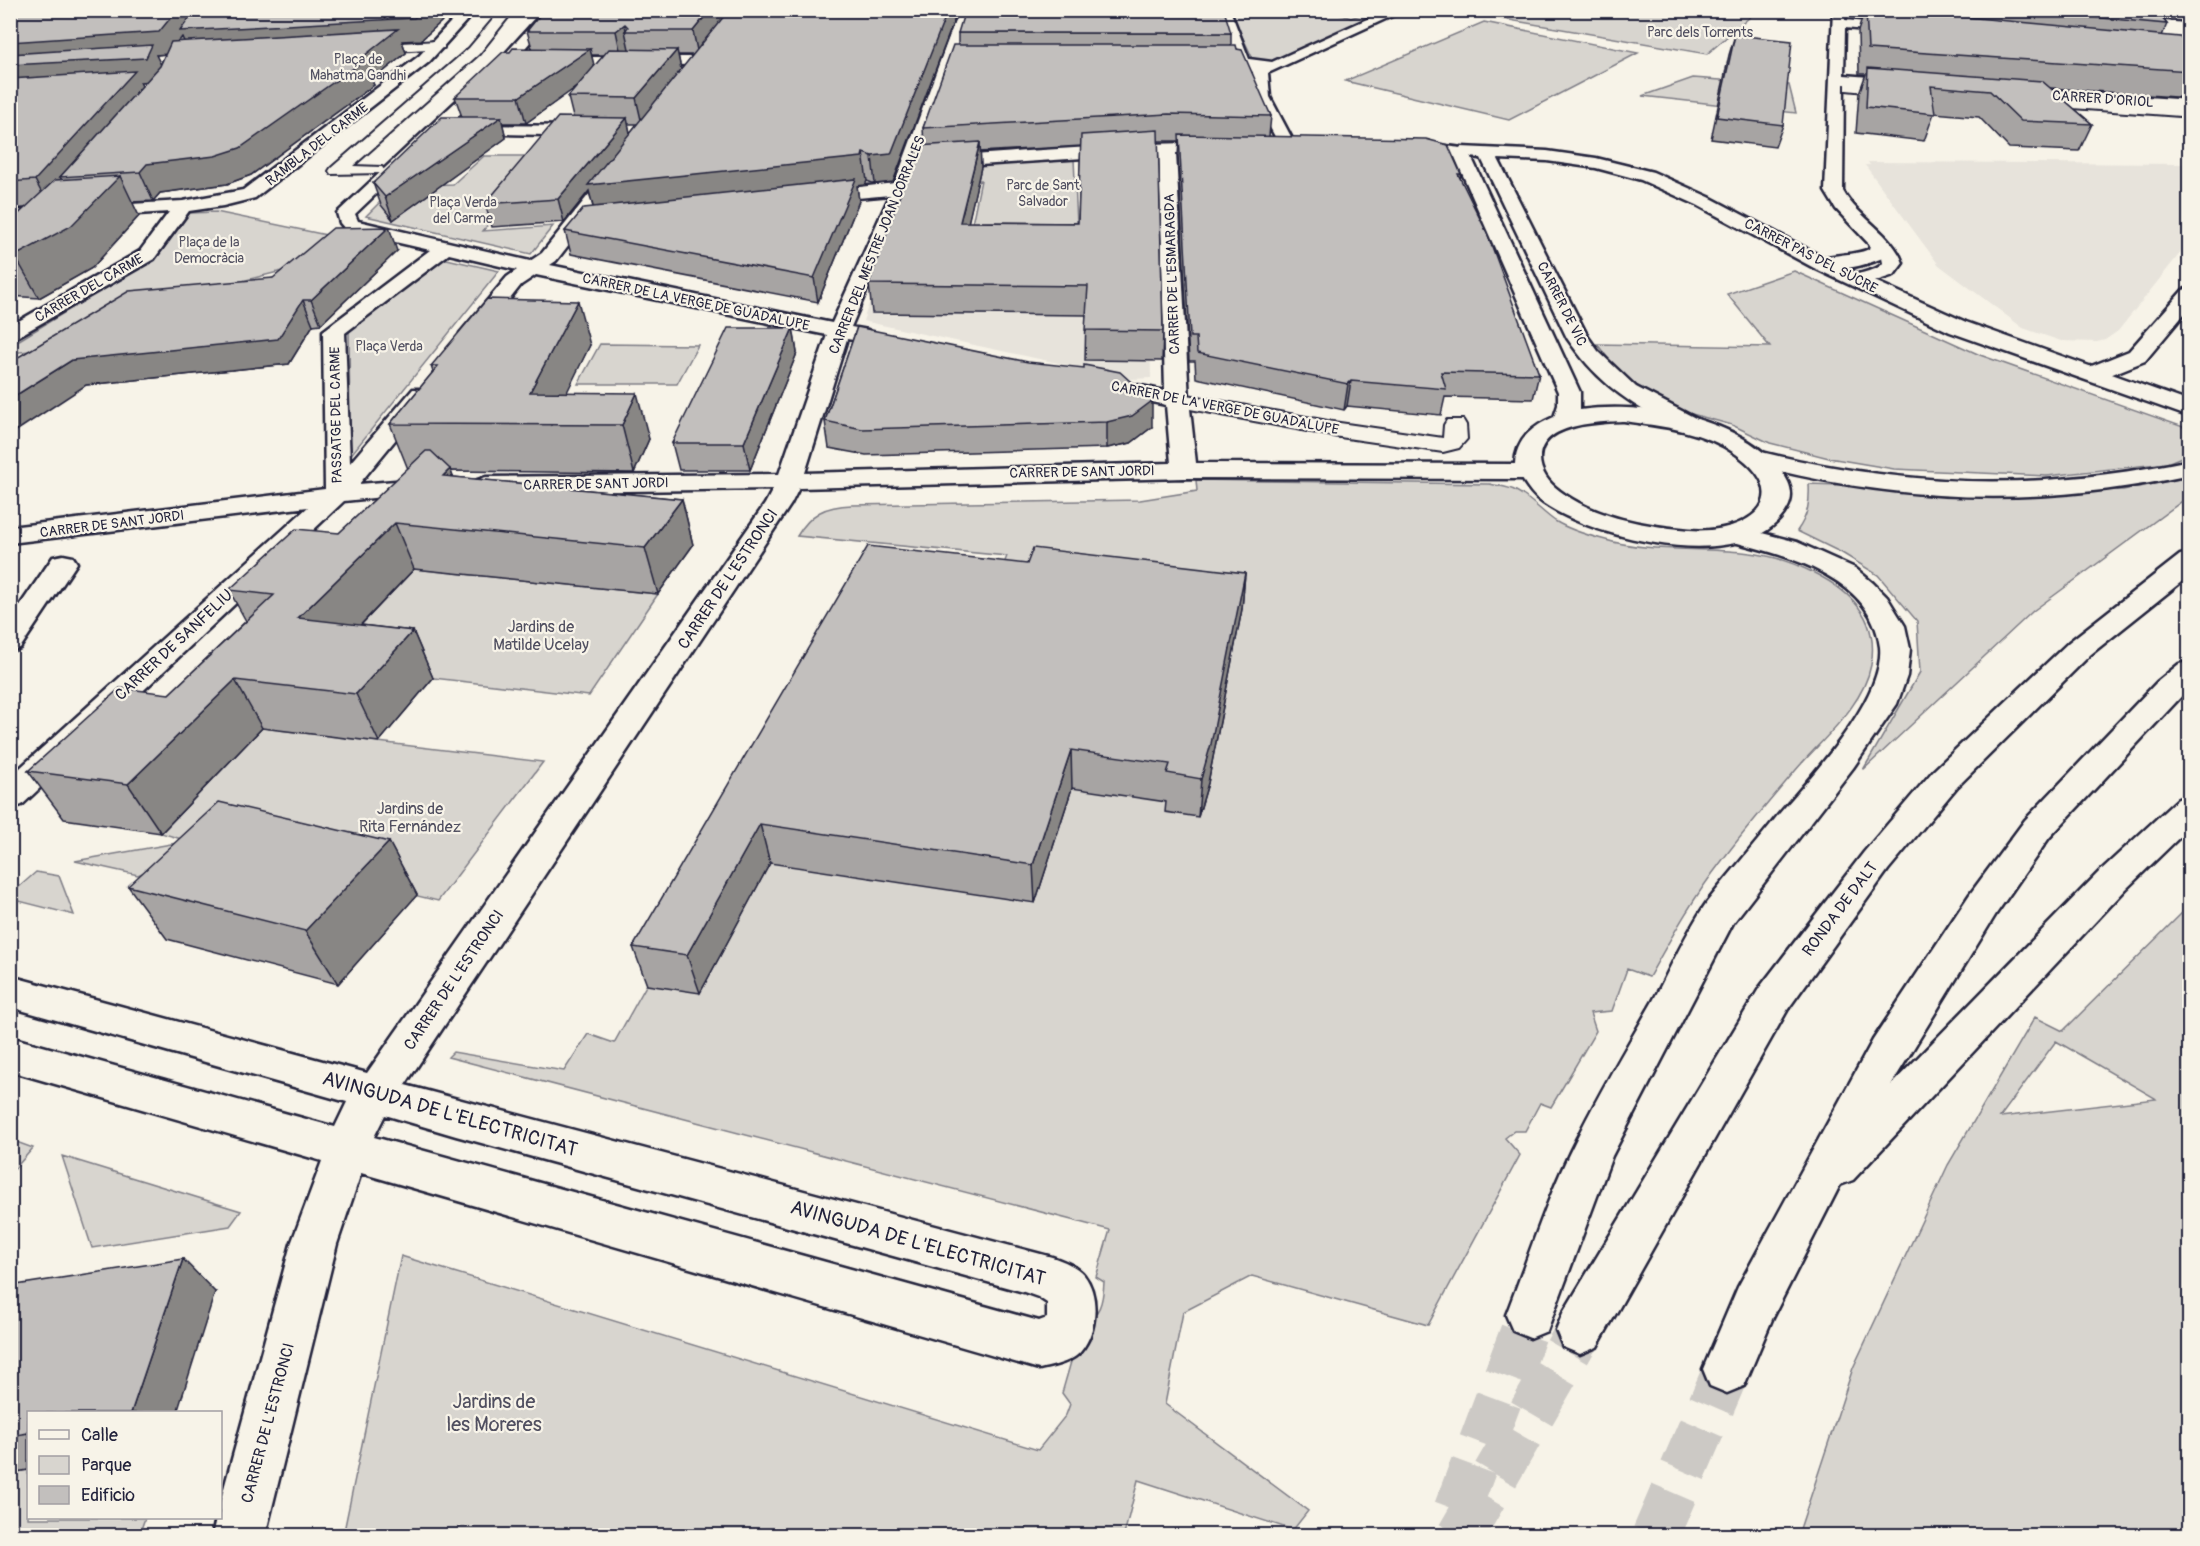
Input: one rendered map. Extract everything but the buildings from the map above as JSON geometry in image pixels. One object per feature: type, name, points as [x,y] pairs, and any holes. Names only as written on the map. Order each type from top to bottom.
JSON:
[{"type":"main road","name":"RAMBLA DEL CARME","points":[[183,206],[239,198],[265,184],[439,45],[470,10]]},
{"type":"main road","points":[[435,130],[521,65],[552,10]]},
{"type":"main road","name":"CARRER DEL MESTRE JOAN CORRALES","points":[[790,480],[839,331],[902,188],[953,63],[966,10]]},
{"type":"main road","points":[[1223,10],[1256,66],[1262,97],[1288,148]]},
{"type":"main road","points":[[1222,63],[1256,66],[1399,10]]},
{"type":"main road","points":[[2119,10],[2190,16]]},
{"type":"main road","points":[[2148,12],[2166,32]]},
{"type":"main road","points":[[1858,281],[1892,268],[1890,254],[1879,246],[1842,205],[1834,191],[1844,83],[1839,17],[1920,31]]},
{"type":"main road","points":[[521,65],[695,68],[717,44]]},
{"type":"main road","points":[[2024,77],[2031,94]]},
{"type":"main road","points":[[1844,83],[1923,89]]},
{"type":"main road","name":"CARRER D'ORIOL","points":[[1999,95],[2031,94],[2185,109]]},
{"type":"main road","points":[[435,130],[612,131]]},
{"type":"main road","name":"CARRER DE LA VERGE DE GUADALUPE","points":[[435,130],[346,213],[348,223],[354,227],[533,268],[885,340]]},
{"type":"main road","points":[[912,164],[1167,148],[1244,148]]},
{"type":"main road","name":"CARRER DE L'ESMARAGDA","points":[[1167,148],[1177,400]]},
{"type":"main road","points":[[1266,148],[1309,148]]},
{"type":"main road","name":"CARRER PAS DEL SUCRE","points":[[1392,150],[1547,156],[1596,163],[1647,176],[1821,264],[1958,327],[2190,410]]},
{"type":"main road","name":"CARRER DE VIC","points":[[1461,152],[1569,392],[1570,405],[1565,421]]},
{"type":"main road","name":"CARRER DE VIC","points":[[1486,152],[1515,194],[1578,338],[1593,362],[1609,379],[1631,396],[1693,426]]},
{"type":"main road","points":[[455,353],[514,281],[549,257],[627,158]]},
{"type":"main road","points":[[1538,174],[1596,163]]},
{"type":"main road","points":[[797,199],[902,188]]},
{"type":"main road","points":[[55,214],[74,192]]},
{"type":"main road","points":[[10,217],[183,206]]},
{"type":"main road","name":"CARRER DEL CARME","points":[[10,335],[147,255],[183,206]]},
{"type":"main road","points":[[576,224],[599,222]]},
{"type":"main road","points":[[1821,264],[1864,260],[1873,257],[1879,246]]},
{"type":"main road","name":"PASSATGE DEL CARME","points":[[338,494],[334,331],[446,248]]},
{"type":"main road","points":[[2092,374],[2137,356],[2190,294]]},
{"type":"main road","name":"CARRER DE SANFELIU","points":[[10,797],[338,494],[432,380]]},
{"type":"main road","name":"CARRER DE LA VERGE DE GUADALUPE","points":[[1084,381],[1177,400]]},
{"type":"main road","points":[[1177,400],[1184,470]]},
{"type":"main road","points":[[1757,458],[1777,483],[1779,501],[1770,517],[1751,529],[1735,534],[1686,538],[1646,534],[1609,524],[1578,512],[1551,496],[1528,472],[1526,460],[1530,445],[1544,431],[1565,421],[1592,415],[1624,414],[1658,418],[1693,426],[1724,438],[1757,458],[1796,469],[1858,481],[1992,490],[2090,484],[2190,467]]},
{"type":"main road","name":"CARRER DE SANT JORDI","points":[[10,535],[264,506],[380,488],[1184,470],[1528,472]]},
{"type":"main road","name":"CARRER DE L'ESTRONCI","points":[[238,1536],[314,1244],[359,1119],[738,564],[778,504],[790,480]]},
{"type":"main road","points":[[1530,1315],[1592,1151],[1719,914],[1841,760],[1881,704],[1892,676],[1895,649],[1890,626],[1877,603],[1863,589],[1845,574],[1788,548],[1735,534]]},
{"type":"main road","name":"RONDA DE DALT","points":[[1580,1330],[1773,998],[1876,861],[1945,779],[2080,648],[2190,561]]},
{"type":"main road","points":[[10,642],[63,563]]},
{"type":"main road","points":[[1727,1369],[1755,1303],[1887,1052],[1983,904],[2030,839],[2155,703],[2190,671]]},
{"type":"main road","points":[[1814,1191],[1965,1037],[2113,880],[2190,807]]},
{"type":"main road","name":"AVINGUDA DE L'ELECTRICITAT","points":[[10,991],[377,1093],[456,1118],[1052,1279],[1068,1291],[1072,1318],[1066,1333],[1054,1344],[1039,1346],[10,1054]]},
{"type":"street","name":"RAMBLA DEL CARME","points":[[376,170],[337,171],[474,51],[508,10]]},
{"type":"street","points":[[353,49],[439,45]]},
{"type":"street","points":[[521,65],[695,68]]},
{"type":"street","points":[[422,67],[486,67]]},
{"type":"street","name":"CARRER D'ORIOL","points":[[1999,95],[2185,109]]},
{"type":"street","name":"CARRER DE LA VERGE DE GUADALUPE","points":[[1177,400],[1333,429],[1443,445],[1455,439],[1455,425]]},
{"type":"shaded area","points":[[1868,162],[2189,164],[2189,242],[2118,331],[2105,340],[2097,342],[2061,341],[2023,328],[1939,265],[1865,165],[1870,165]]},
{"type":"shaded area","points":[[891,237],[1148,238],[1151,378],[1132,379],[863,321]]},
{"type":"green space","points":[[1325,10],[1351,18],[1362,14],[1376,17],[1273,61],[1253,59],[1230,11]]},
{"type":"green space","name":"Parc dels Torrents","points":[[1757,10],[1707,54],[1457,11]]},
{"type":"green space","points":[[1484,22],[1638,53],[1509,120],[1345,81]]},
{"type":"green space","points":[[1693,78],[1789,85],[1796,113],[1642,96]]},
{"type":"green space","name":"Plaça Verda del Carme","points":[[484,156],[541,156],[483,231],[553,226],[531,254],[366,216],[396,186],[453,184]]},
{"type":"green space","name":"Parc de Sant Salvador","points":[[1074,159],[1077,225],[972,224],[981,180],[914,180],[980,164]]},
{"type":"green space","name":"Plaça de la Democràcia","points":[[216,212],[360,242],[282,271],[218,287],[95,344],[11,353],[11,345],[159,255],[190,213]]},
{"type":"green space","name":"Plaça Verda","points":[[438,257],[499,271],[350,456],[349,326]]},
{"type":"green space","points":[[1794,271],[1980,355],[2189,429],[2189,454],[2167,463],[2047,476],[1894,469],[1829,458],[1770,443],[1732,425],[1670,408],[1638,387],[1614,366],[1597,344],[1770,347],[1727,294]]},
{"type":"green space","points":[[600,344],[698,345],[677,384],[578,384]]},
{"type":"green space","points":[[2189,477],[2189,496],[2033,611],[1863,770],[1920,672],[1917,621],[1878,575],[1842,553],[1797,531],[1808,509],[1809,484],[1960,489],[2123,490]]},
{"type":"green space","name":"Jardins de les Moreres","points":[[1196,480],[1490,484],[1507,488],[1521,494],[1560,524],[1602,539],[1650,548],[1747,553],[1771,557],[1811,571],[1841,589],[1853,601],[1863,614],[1870,629],[1872,646],[1867,680],[1850,709],[1795,771],[1721,862],[1692,904],[1649,977],[1627,969],[1612,1011],[1590,1013],[1596,1031],[1551,1107],[1540,1103],[1525,1131],[1514,1131],[1505,1138],[1520,1155],[1428,1325],[1252,1276],[1183,1312],[1165,1404],[1308,1511],[1293,1530],[1138,1480],[1124,1535],[343,1536],[401,1256],[1038,1450],[1066,1415],[1070,1404],[1062,1393],[1081,1327],[1096,1313],[1103,1296],[1104,1282],[1096,1277],[1110,1230],[448,1057],[453,1052],[564,1071],[588,1034],[614,1043],[733,830],[998,580],[1007,556],[797,536],[813,516],[826,509],[852,505],[1140,500],[1197,491]]},
{"type":"green space","name":"Jardins de Matilde Ucelay","points":[[414,569],[658,594],[589,696],[322,665]]},
{"type":"green space","name":"Jardins de Rita Fernández","points":[[262,728],[543,762],[438,901],[205,844],[138,875],[75,861],[188,841],[161,833]]},
{"type":"green space","points":[[36,872],[59,876],[74,915],[11,899],[11,894]]},
{"type":"green space","points":[[2189,906],[2189,1535],[1798,1535],[1853,1368],[1948,1165],[2035,1017],[2063,1031]],"holes":[[[2056,1041],[2156,1099],[2000,1117]]]},
{"type":"green space","points":[[10,1140],[33,1148],[11,1173]]},
{"type":"green space","points":[[62,1156],[241,1211],[230,1226],[92,1248]]},
{"type":"green space","points":[[27,1469],[27,1519],[145,1519],[139,1535],[11,1536],[11,1473]]},
{"type":"tunnel","points":[[1457,1510],[1530,1315]]},
{"type":"tunnel","points":[[1460,1536],[1580,1330]]},
{"type":"tunnel","points":[[1655,1536],[1727,1369]]},
{"type":"park label","name":"Plaça de Mahatma Gandhi","points":[[358,68]]}]
